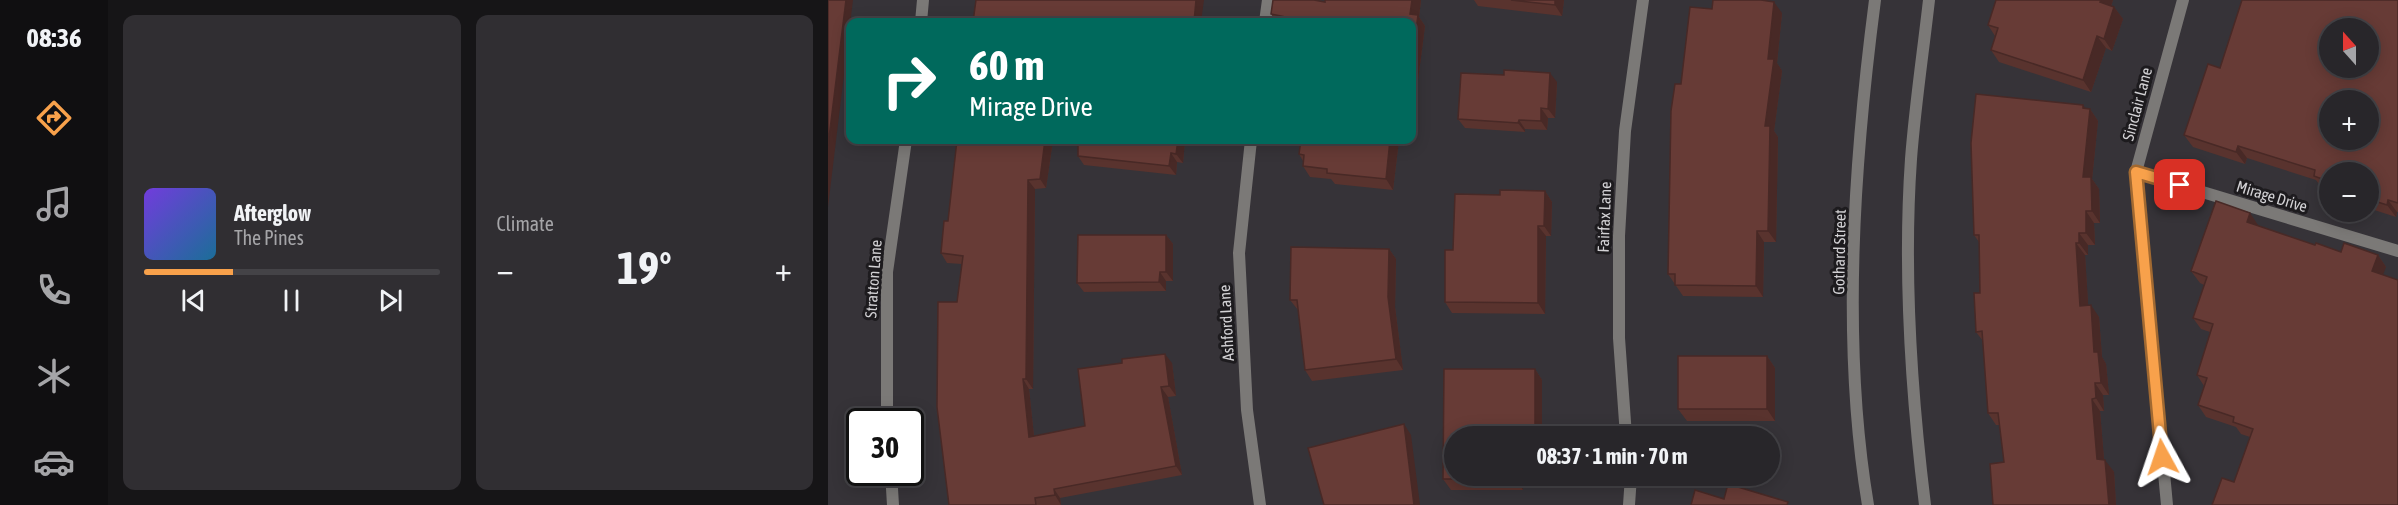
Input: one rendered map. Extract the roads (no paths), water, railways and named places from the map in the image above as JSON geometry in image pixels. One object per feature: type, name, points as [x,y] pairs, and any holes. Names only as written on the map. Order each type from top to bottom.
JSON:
[{"type":"street","points":[[921,18],[923,0]]},
{"type":"street","points":[[1266,18],[1268,0]]},
{"type":"street","name":"Fairfax Lane","points":[[1625,426],[1619,338],[1619,236],[1625,131],[1642,0]]},
{"type":"street","name":"Gothard Street","points":[[1868,505],[1855,366],[1854,246],[1860,113],[1875,0]]},
{"type":"street","points":[[1925,505],[1913,412],[1909,274],[1911,160],[1929,0]]},
{"type":"street","name":"Sinclair Lane","points":[[2167,505],[2136,172],[2183,0]]},
{"type":"street","name":"Stratton Lane","points":[[887,408],[887,272],[905,144]]},
{"type":"street","name":"Ashford Lane","points":[[1251,144],[1239,253],[1247,410],[1260,505]]},
{"type":"street","name":"Mirage Drive","points":[[2136,172],[2398,251]]},
{"type":"street","points":[[892,486],[893,505]]},
{"type":"street","points":[[1629,505],[1630,486]]}]
